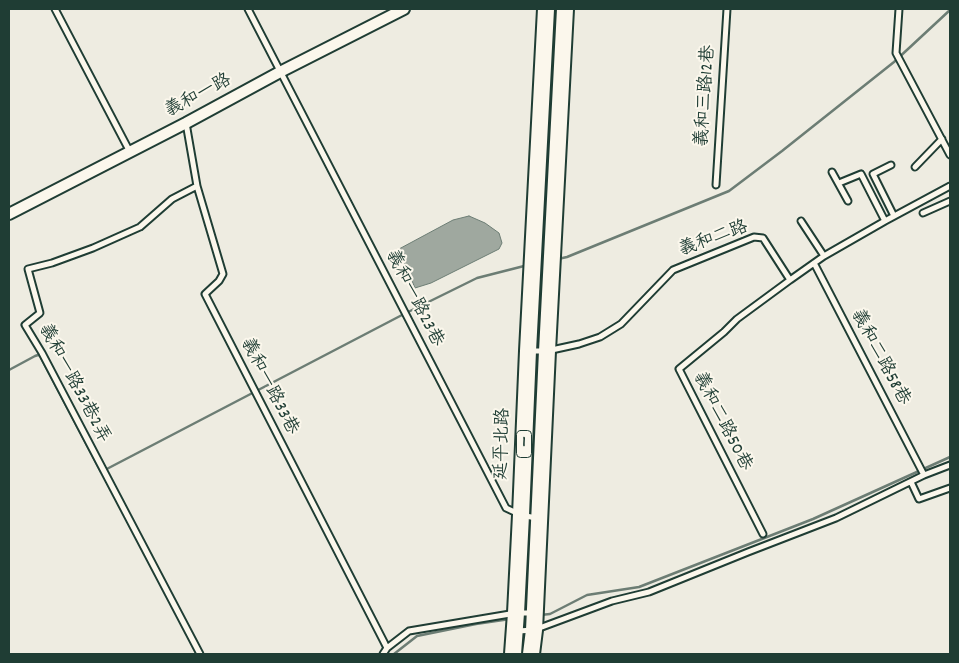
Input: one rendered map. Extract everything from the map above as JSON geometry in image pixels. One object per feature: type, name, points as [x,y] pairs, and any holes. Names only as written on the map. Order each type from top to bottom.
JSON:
[{"type":"main road","name":"延平北路","points":[[516,613],[546,9]]},
{"type":"main road","name":"1","points":[[531,654],[535,613],[564,9]]},
{"type":"main road","name":"1","points":[[513,654],[516,613]]},
{"type":"street","name":"義和一路","points":[[9,214],[186,124],[280,72],[404,9]]},
{"type":"lane","points":[[55,9],[130,152]]},
{"type":"lane","name":"義和一路23巷","points":[[248,9],[506,508],[521,515],[539,518]]},
{"type":"lane","name":"義和三路12巷","points":[[716,185],[727,9]]},
{"type":"lane","points":[[899,9],[896,53],[950,155]]},
{"type":"lane","name":"義和一路33巷","points":[[186,124],[197,186],[223,274],[219,281],[205,294],[387,648]]},
{"type":"lane","points":[[915,167],[942,139]]},
{"type":"lane","points":[[891,165],[873,174],[894,216]]},
{"type":"lane","points":[[832,172],[848,201]]},
{"type":"lane","points":[[839,183],[861,174],[885,221]]},
{"type":"lane","name":"義和一路33巷2弄","points":[[197,186],[172,200],[140,226],[93,248],[52,263],[28,268],[40,313],[25,325],[42,353],[200,654]]},
{"type":"lane","points":[[790,280],[824,256],[950,186]]},
{"type":"lane","points":[[924,213],[950,201]]},
{"type":"lane","points":[[801,220],[824,256]]},
{"type":"lane","name":"義和二路","points":[[528,351],[547,351],[580,344],[600,337],[621,324],[673,270],[754,238],[763,238],[790,280]]},
{"type":"lane","name":"義和二路58巷","points":[[814,264],[924,474]]},
{"type":"lane","name":"義和二路50巷","points":[[763,534],[679,369],[737,319],[790,280]]},
{"type":"lane","points":[[515,632],[534,630],[612,601],[649,592],[836,518],[924,474],[950,465]]},
{"type":"lane","points":[[911,482],[919,499],[950,488]]},
{"type":"lane","points":[[383,654],[387,648],[409,631],[516,613],[535,613]]},
{"type":"shaded area","points":[[469,216],[485,223],[499,233],[502,243],[499,249],[431,283],[415,288],[399,249],[453,220]]},
{"type":"waterway","points":[[558,259],[729,191],[894,62],[950,10]]},
{"type":"waterway","points":[[9,370],[35,356],[40,356],[101,472],[402,315],[477,278],[528,265]]},
{"type":"waterway","points":[[540,615],[550,614],[587,595],[639,587],[813,519],[950,457]]},
{"type":"waterway","points":[[394,654],[417,636],[510,619]]}]
